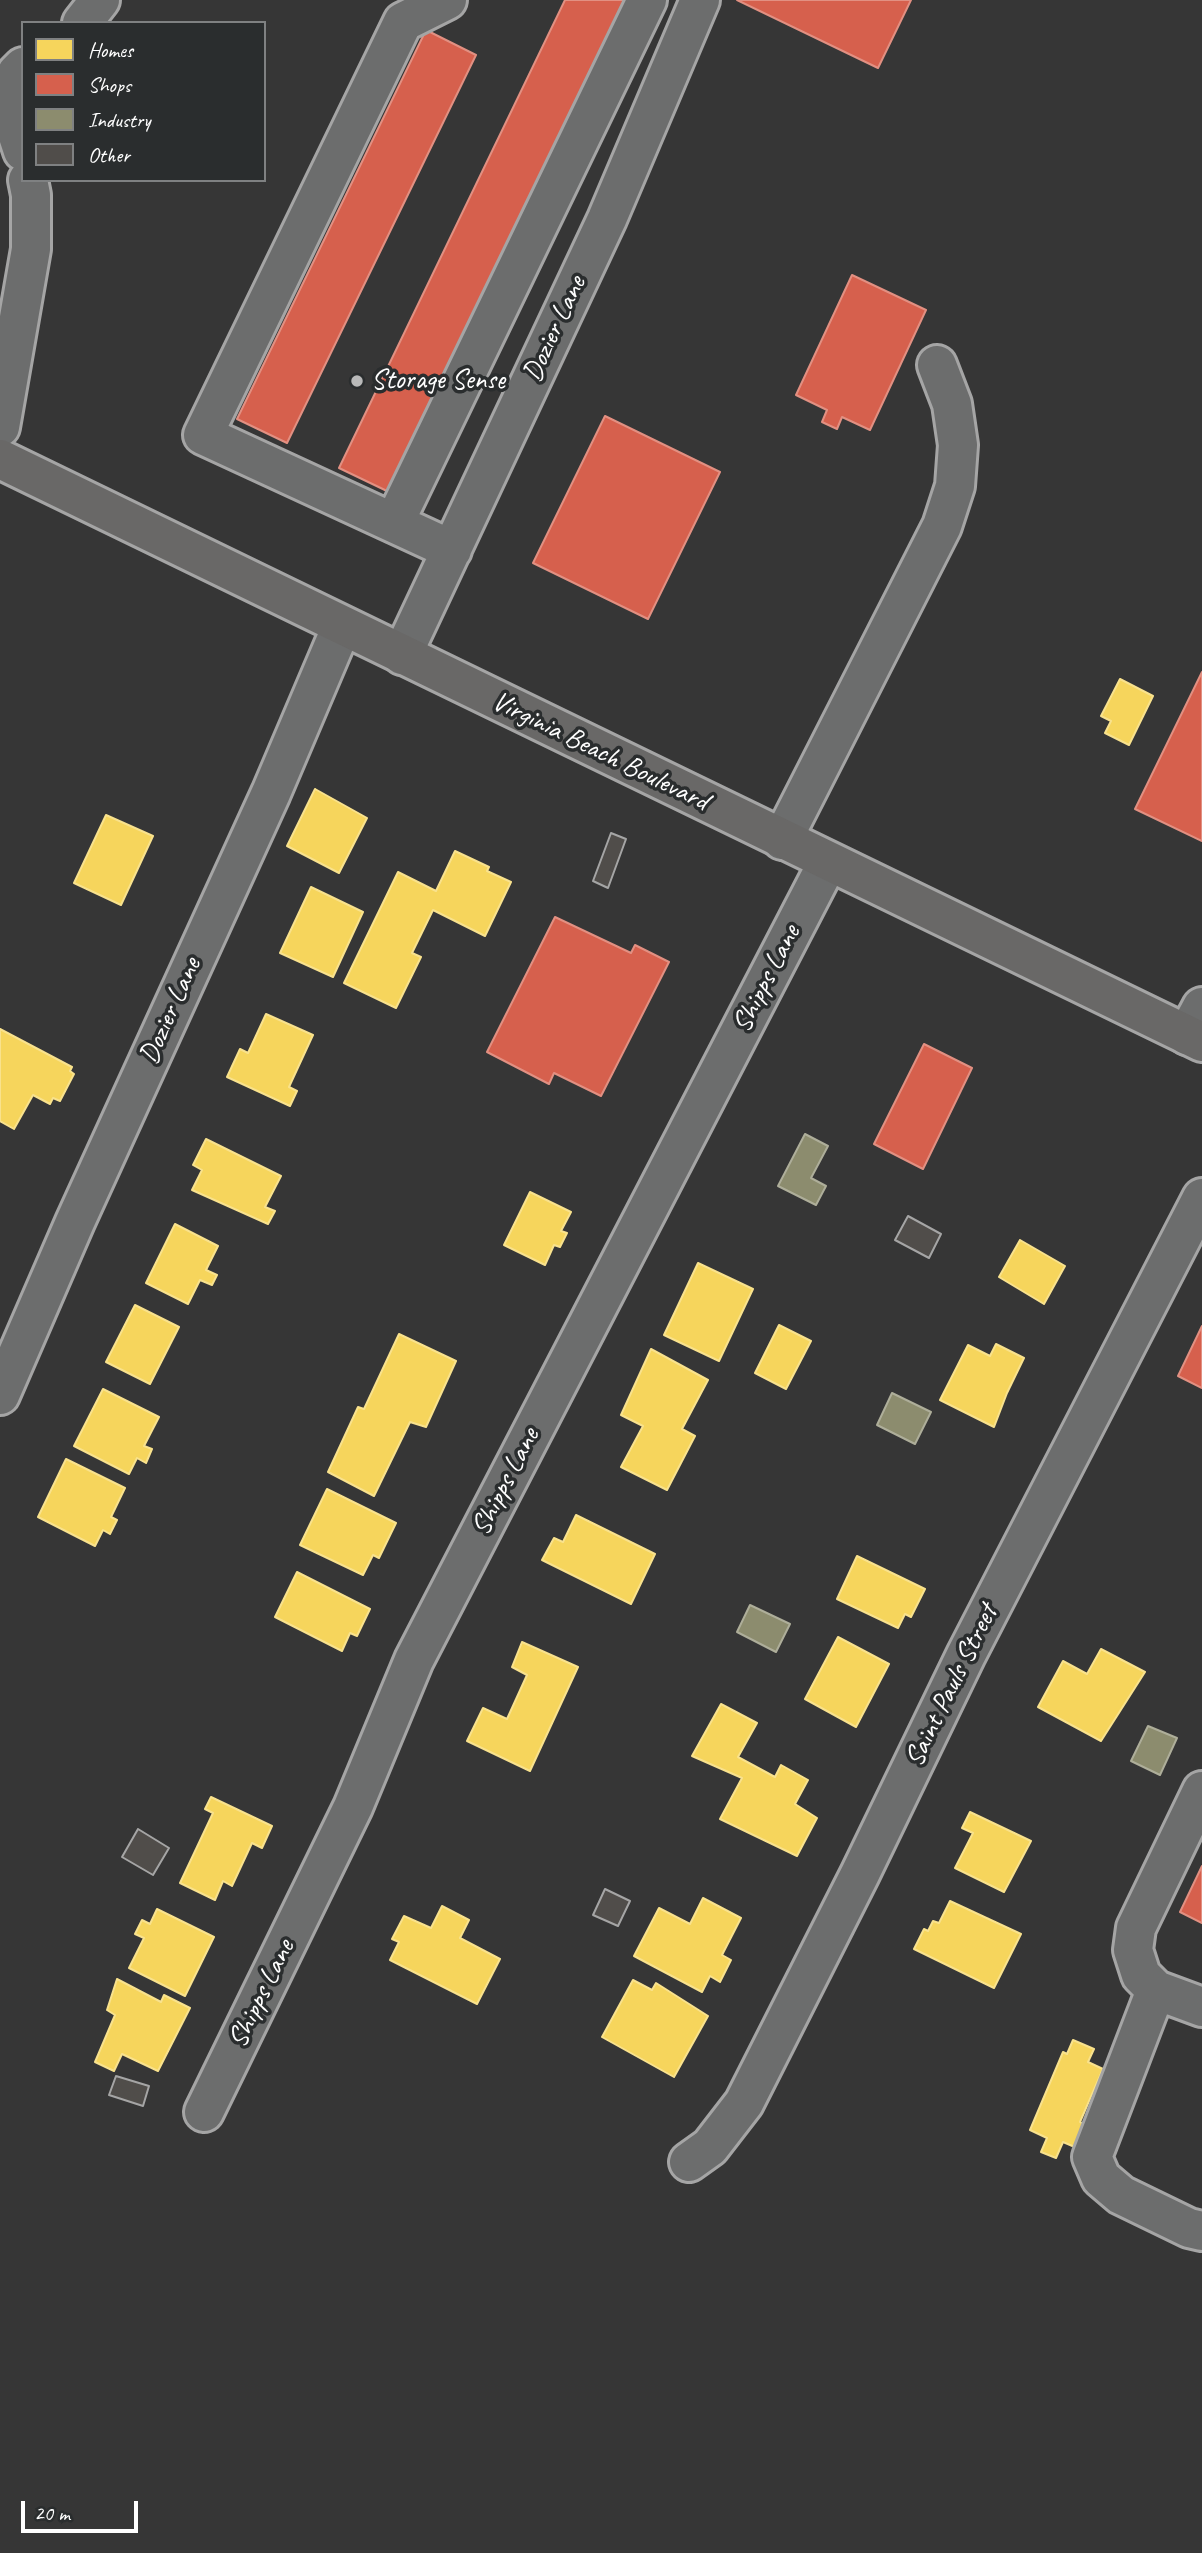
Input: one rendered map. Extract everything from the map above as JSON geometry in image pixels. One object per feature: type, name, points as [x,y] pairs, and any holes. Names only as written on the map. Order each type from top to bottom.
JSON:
[{"type":"main road","name":"Virginia Beach Boulevard","points":[[0,459],[828,862],[1197,1028]]},
{"type":"street","points":[[84,21],[100,0]]},
{"type":"street","points":[[447,0],[403,22],[203,435],[452,550]]},
{"type":"street","points":[[394,523],[647,0]]},
{"type":"street","name":"Dozier Lane","points":[[402,655],[607,219],[700,0]]},
{"type":"street","points":[[21,69],[10,94],[10,112],[21,145]]},
{"type":"street","points":[[0,428],[30,249],[31,195],[28,182]]},
{"type":"street","points":[[782,840],[942,526],[955,486],[958,445],[952,404],[937,365]]},
{"type":"street","name":"Dozier Lane","points":[[0,1395],[75,1222],[271,793],[342,626]]},
{"type":"street","name":"Shipps Lane","points":[[204,2112],[353,1807],[414,1660],[828,862]]},
{"type":"street","name":"Saint Pauls Street","points":[[689,2162],[710,2147],[744,2102],[860,1874],[966,1655],[1202,1198]]},
{"type":"street","points":[[1202,1791],[1136,1928],[1133,1950],[1140,1975],[1156,1990],[1202,2007]]},
{"type":"street","points":[[1156,1990],[1092,2157],[1101,2178],[1121,2195],[1198,2220]]},
{"type":"building: Homes","points":[[1120,679],[1153,696],[1129,745],[1105,733],[1111,721],[1101,716]]},
{"type":"building: Homes","points":[[315,789],[367,818],[339,873],[287,846]]},
{"type":"building: Homes","points":[[106,815],[153,836],[121,905],[74,883]]},
{"type":"building: Homes","points":[[455,851],[489,867],[487,871],[511,882],[485,936],[433,910],[412,953],[421,957],[396,1008],[344,983],[398,872],[436,891]]},
{"type":"building: Homes","points":[[311,887],[363,912],[333,977],[280,953]]},
{"type":"building: Homes","points":[[266,1014],[313,1035],[289,1087],[297,1091],[290,1106],[227,1077],[240,1049],[248,1053]]},
{"type":"building: Homes","points":[[0,1029],[72,1067],[70,1071],[74,1074],[60,1101],[53,1098],[50,1104],[33,1095],[14,1129],[0,1121]]},
{"type":"building: Homes","points":[[206,1139],[281,1176],[265,1207],[275,1211],[268,1224],[192,1190],[202,1170],[193,1165]]},
{"type":"building: Homes","points":[[530,1192],[571,1212],[561,1231],[567,1233],[560,1247],[554,1245],[545,1265],[504,1245]]},
{"type":"building: Homes","points":[[175,1224],[218,1246],[206,1270],[217,1275],[212,1285],[200,1280],[188,1304],[146,1283]]},
{"type":"building: Homes","points":[[1020,1240],[1065,1266],[1044,1304],[999,1277]]},
{"type":"building: Homes","points":[[698,1263],[753,1289],[719,1361],[664,1335]]},
{"type":"building: Homes","points":[[135,1305],[179,1327],[150,1384],[106,1362]]},
{"type":"building: Homes","points":[[779,1325],[811,1341],[786,1389],[755,1373]]},
{"type":"building: Homes","points":[[399,1334],[456,1361],[426,1427],[410,1422],[374,1496],[328,1472],[358,1407],[364,1409]]},
{"type":"building: Homes","points":[[996,1344],[1024,1358],[994,1427],[940,1400],[968,1345],[990,1356]]},
{"type":"building: Homes","points":[[651,1349],[708,1380],[682,1429],[695,1436],[667,1490],[621,1467],[643,1426],[621,1415]]},
{"type":"building: Homes","points":[[103,1389],[159,1417],[144,1446],[152,1449],[146,1463],[137,1458],[129,1474],[74,1446]]},
{"type":"building: Homes","points":[[66,1459],[125,1488],[111,1517],[117,1520],[110,1534],[103,1530],[95,1546],[38,1517]]},
{"type":"building: Homes","points":[[327,1489],[396,1523],[379,1558],[373,1555],[363,1575],[300,1545]]},
{"type":"building: Homes","points":[[576,1515],[655,1554],[631,1604],[542,1560],[554,1538],[563,1542]]},
{"type":"building: Homes","points":[[857,1556],[925,1589],[911,1617],[905,1614],[898,1628],[837,1599]]},
{"type":"building: Homes","points":[[297,1572],[370,1609],[357,1636],[350,1633],[342,1651],[275,1617]]},
{"type":"building: Homes","points":[[838,1637],[889,1664],[856,1727],[805,1699]]},
{"type":"building: Homes","points":[[522,1642],[578,1667],[530,1771],[467,1741],[483,1708],[507,1719],[527,1675],[512,1667]]},
{"type":"building: Homes","points":[[1101,1649],[1145,1672],[1101,1741],[1038,1707],[1063,1661],[1087,1674]]},
{"type":"building: Homes","points":[[721,1704],[757,1723],[738,1757],[775,1777],[781,1765],[808,1780],[795,1804],[817,1818],[797,1856],[720,1819],[742,1778],[692,1756]]},
{"type":"building: Homes","points":[[211,1797],[272,1826],[262,1848],[252,1843],[232,1886],[223,1881],[215,1900],[180,1883],[213,1813],[205,1809]]},
{"type":"building: Homes","points":[[970,1812],[1031,1841],[1004,1892],[955,1868],[973,1833],[962,1828]]},
{"type":"building: Homes","points":[[703,1898],[741,1918],[722,1955],[731,1960],[720,1982],[710,1976],[702,1992],[634,1956],[659,1908],[690,1924]]},
{"type":"building: Homes","points":[[950,1901],[1021,1934],[994,1988],[914,1949],[924,1929],[928,1931],[933,1921],[939,1923]]},
{"type":"building: Homes","points":[[442,1906],[469,1920],[460,1938],[500,1959],[477,2004],[390,1960],[399,1942],[392,1939],[404,1916],[431,1928]]},
{"type":"building: Homes","points":[[157,1909],[214,1937],[185,1996],[129,1968],[144,1938],[135,1934],[142,1920],[150,1924]]},
{"type":"building: Homes","points":[[117,1979],[161,2002],[164,1995],[190,2008],[158,2071],[122,2054],[114,2071],[95,2062],[115,2015],[107,2010]]},
{"type":"building: Homes","points":[[633,1980],[652,1990],[656,1983],[708,2016],[674,2077],[602,2037]]},
{"type":"building: Homes","points":[[1073,2040],[1094,2049],[1088,2062],[1103,2069],[1080,2122],[1087,2126],[1077,2148],[1063,2142],[1056,2158],[1041,2152],[1047,2138],[1030,2130],[1063,2052],[1067,2054]]},
{"type":"building: Shops","points":[[565,0],[628,0],[389,492],[339,468]]},
{"type":"building: Shops","points":[[737,0],[911,0],[878,68]]},
{"type":"building: Shops","points":[[426,30],[476,55],[287,443],[237,419]]},
{"type":"building: Shops","points":[[852,275],[926,310],[870,430],[842,417],[837,429],[822,422],[827,410],[796,395]]},
{"type":"building: Shops","points":[[605,416],[720,472],[648,619],[533,563]]},
{"type":"building: Shops","points":[[1202,672],[1202,841],[1135,809]]},
{"type":"building: Shops","points":[[555,917],[631,953],[635,945],[669,962],[601,1096],[554,1073],[549,1084],[487,1052]]},
{"type":"building: Shops","points":[[924,1044],[972,1068],[923,1169],[874,1144]]},
{"type":"building: Shops","points":[[1202,1326],[1202,1388],[1178,1376]]},
{"type":"building: Shops","points":[[1202,1866],[1202,1923],[1180,1912]]},
{"type":"building: Industry","points":[[805,1134],[828,1146],[811,1178],[826,1186],[816,1205],[778,1186]]},
{"type":"building: Industry","points":[[892,1393],[931,1412],[915,1444],[877,1425]]},
{"type":"building: Industry","points":[[750,1605],[790,1624],[776,1652],[737,1632]]},
{"type":"building: Industry","points":[[1148,1726],[1177,1738],[1160,1775],[1131,1761]]},
{"type":"building: Other","points":[[611,833],[626,839],[608,888],[593,881]]},
{"type":"building: Other","points":[[908,1216],[941,1234],[929,1258],[895,1240]]},
{"type":"building: Other","points":[[138,1829],[169,1848],[153,1875],[122,1857]]},
{"type":"building: Other","points":[[605,1889],[630,1901],[618,1926],[593,1915]]},
{"type":"building: Other","points":[[116,2076],[149,2086],[143,2106],[109,2095]]},
{"type":"place","name":"Storage Sense","points":[[357,381]]}]
